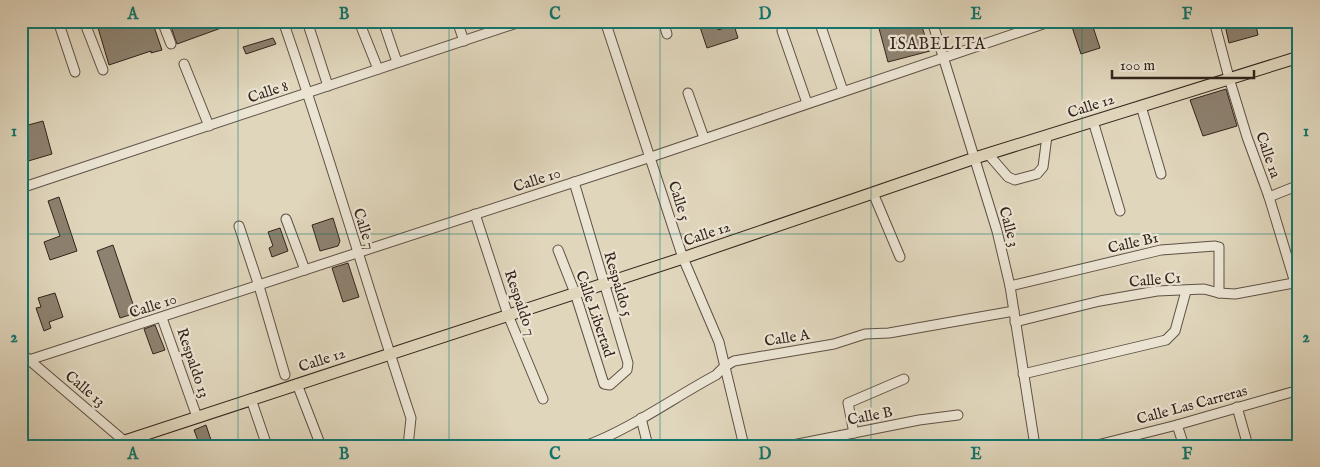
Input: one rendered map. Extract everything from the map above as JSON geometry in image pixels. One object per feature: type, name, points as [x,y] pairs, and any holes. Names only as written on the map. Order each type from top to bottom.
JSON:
[{"type":"main road","name":"Calle 12","points":[[128,443],[197,417],[682,258],[974,158],[1299,57]]},
{"type":"street","points":[[58,21],[75,72]]},
{"type":"street","points":[[84,21],[103,70]]},
{"type":"street","points":[[162,21],[171,44]]},
{"type":"street","name":"Calle 7","points":[[283,21],[308,93],[410,418],[408,446]]},
{"type":"street","points":[[307,21],[328,86]]},
{"type":"street","points":[[383,21],[397,62]]},
{"type":"street","points":[[458,21],[464,40]]},
{"type":"street","name":"Calle 8","points":[[21,188],[523,21]]},
{"type":"street","name":"Calle 5","points":[[605,21],[651,157],[682,258],[719,342],[744,446]]},
{"type":"street","points":[[663,21],[668,34]]},
{"type":"street","points":[[819,21],[843,91]]},
{"type":"street","name":"Calle 3","points":[[932,21],[997,231],[1010,286],[1036,446]]},
{"type":"street","name":"Calle 10","points":[[30,360],[651,157],[1052,21]]},
{"type":"street","name":"Calle 1a","points":[[1214,21],[1247,137],[1297,282],[1299,296]]},
{"type":"street","points":[[360,24],[378,68]]},
{"type":"street","points":[[782,31],[807,103]]},
{"type":"street","points":[[184,64],[209,126]]},
{"type":"street","points":[[688,93],[704,138]]},
{"type":"street","points":[[1141,106],[1161,174]]},
{"type":"street","points":[[1092,121],[1120,211]]},
{"type":"street","points":[[988,154],[1008,178],[1015,180],[1037,174],[1043,167],[1047,136]]},
{"type":"street","name":"Respaldo 5","points":[[574,182],[628,363],[628,370],[608,385]]},
{"type":"street","points":[[1268,198],[1299,185]]},
{"type":"street","points":[[873,193],[900,257]]},
{"type":"street","name":"Respaldo 7","points":[[476,214],[508,315],[543,400]]},
{"type":"street","points":[[286,219],[305,270]]},
{"type":"street","points":[[239,226],[259,286],[285,376]]},
{"type":"street","name":"Calle B1","points":[[1010,286],[1162,250],[1215,246],[1219,247],[1219,293]]},
{"type":"street","name":"Calle Libertad","points":[[558,250],[575,293],[604,384],[608,385]]},
{"type":"street","name":"Calle C1","points":[[1015,322],[1100,301],[1157,291],[1204,290],[1235,294],[1297,282]]},
{"type":"street","points":[[1023,374],[1166,340],[1175,331],[1186,291]]},
{"type":"street","name":"Calle A","points":[[585,446],[641,418],[716,375],[724,366],[736,360],[837,344],[864,334],[889,333],[1014,311]]},
{"type":"street","name":"Respaldo 13","points":[[162,318],[197,417]]},
{"type":"street","name":"Calle 13","points":[[21,354],[128,443]]},
{"type":"street","points":[[854,433],[848,404],[904,379]]},
{"type":"street","points":[[297,384],[319,441]]},
{"type":"street","name":"Calle Las Carreras","points":[[1093,446],[1116,443],[1299,390]]},
{"type":"street","points":[[252,399],[267,446]]},
{"type":"street","points":[[1237,407],[1248,446]]},
{"type":"street","name":"Calle B","points":[[788,446],[919,420],[958,416]]},
{"type":"street","points":[[641,418],[648,446]]},
{"type":"street","points":[[1177,425],[1184,446]]},
{"type":"street","points":[[840,436],[843,446]]},
{"type":"building","points":[[96,21],[152,21],[162,50],[151,53],[151,51],[109,65]]},
{"type":"building","points":[[169,21],[235,21],[235,23],[177,44]]},
{"type":"building","points":[[698,21],[715,21],[718,30],[734,25],[738,38],[707,48]]},
{"type":"building","points":[[877,21],[920,21],[930,51],[888,62]]},
{"type":"building","points":[[1091,21],[1100,48],[1081,54],[1072,27]]},
{"type":"building","points":[[1224,21],[1255,21],[1258,35],[1229,43]]},
{"type":"building","points":[[273,38],[276,44],[246,54],[243,47]]},
{"type":"building","points":[[1226,89],[1237,126],[1203,136],[1190,100]]},
{"type":"building","points":[[43,121],[52,154],[25,162],[21,148],[21,127]]},
{"type":"building","points":[[59,197],[77,251],[50,260],[44,242],[60,236],[48,201]]},
{"type":"building","points":[[333,218],[340,241],[338,246],[320,251],[312,225]]},
{"type":"building","points":[[280,228],[288,251],[272,257],[269,248],[273,246],[268,232]]},
{"type":"building","points":[[113,245],[136,313],[120,318],[97,251]]},
{"type":"building","points":[[348,263],[359,297],[343,302],[332,268]]},
{"type":"building","points":[[55,293],[63,317],[49,322],[51,328],[44,331],[36,308],[41,307],[38,298]]},
{"type":"building","points":[[155,325],[165,350],[153,354],[144,329]]},
{"type":"building","points":[[206,425],[213,446],[200,446],[194,430]]},
{"type":"district","name":"ISABELITA","points":[[938,45]]}]
